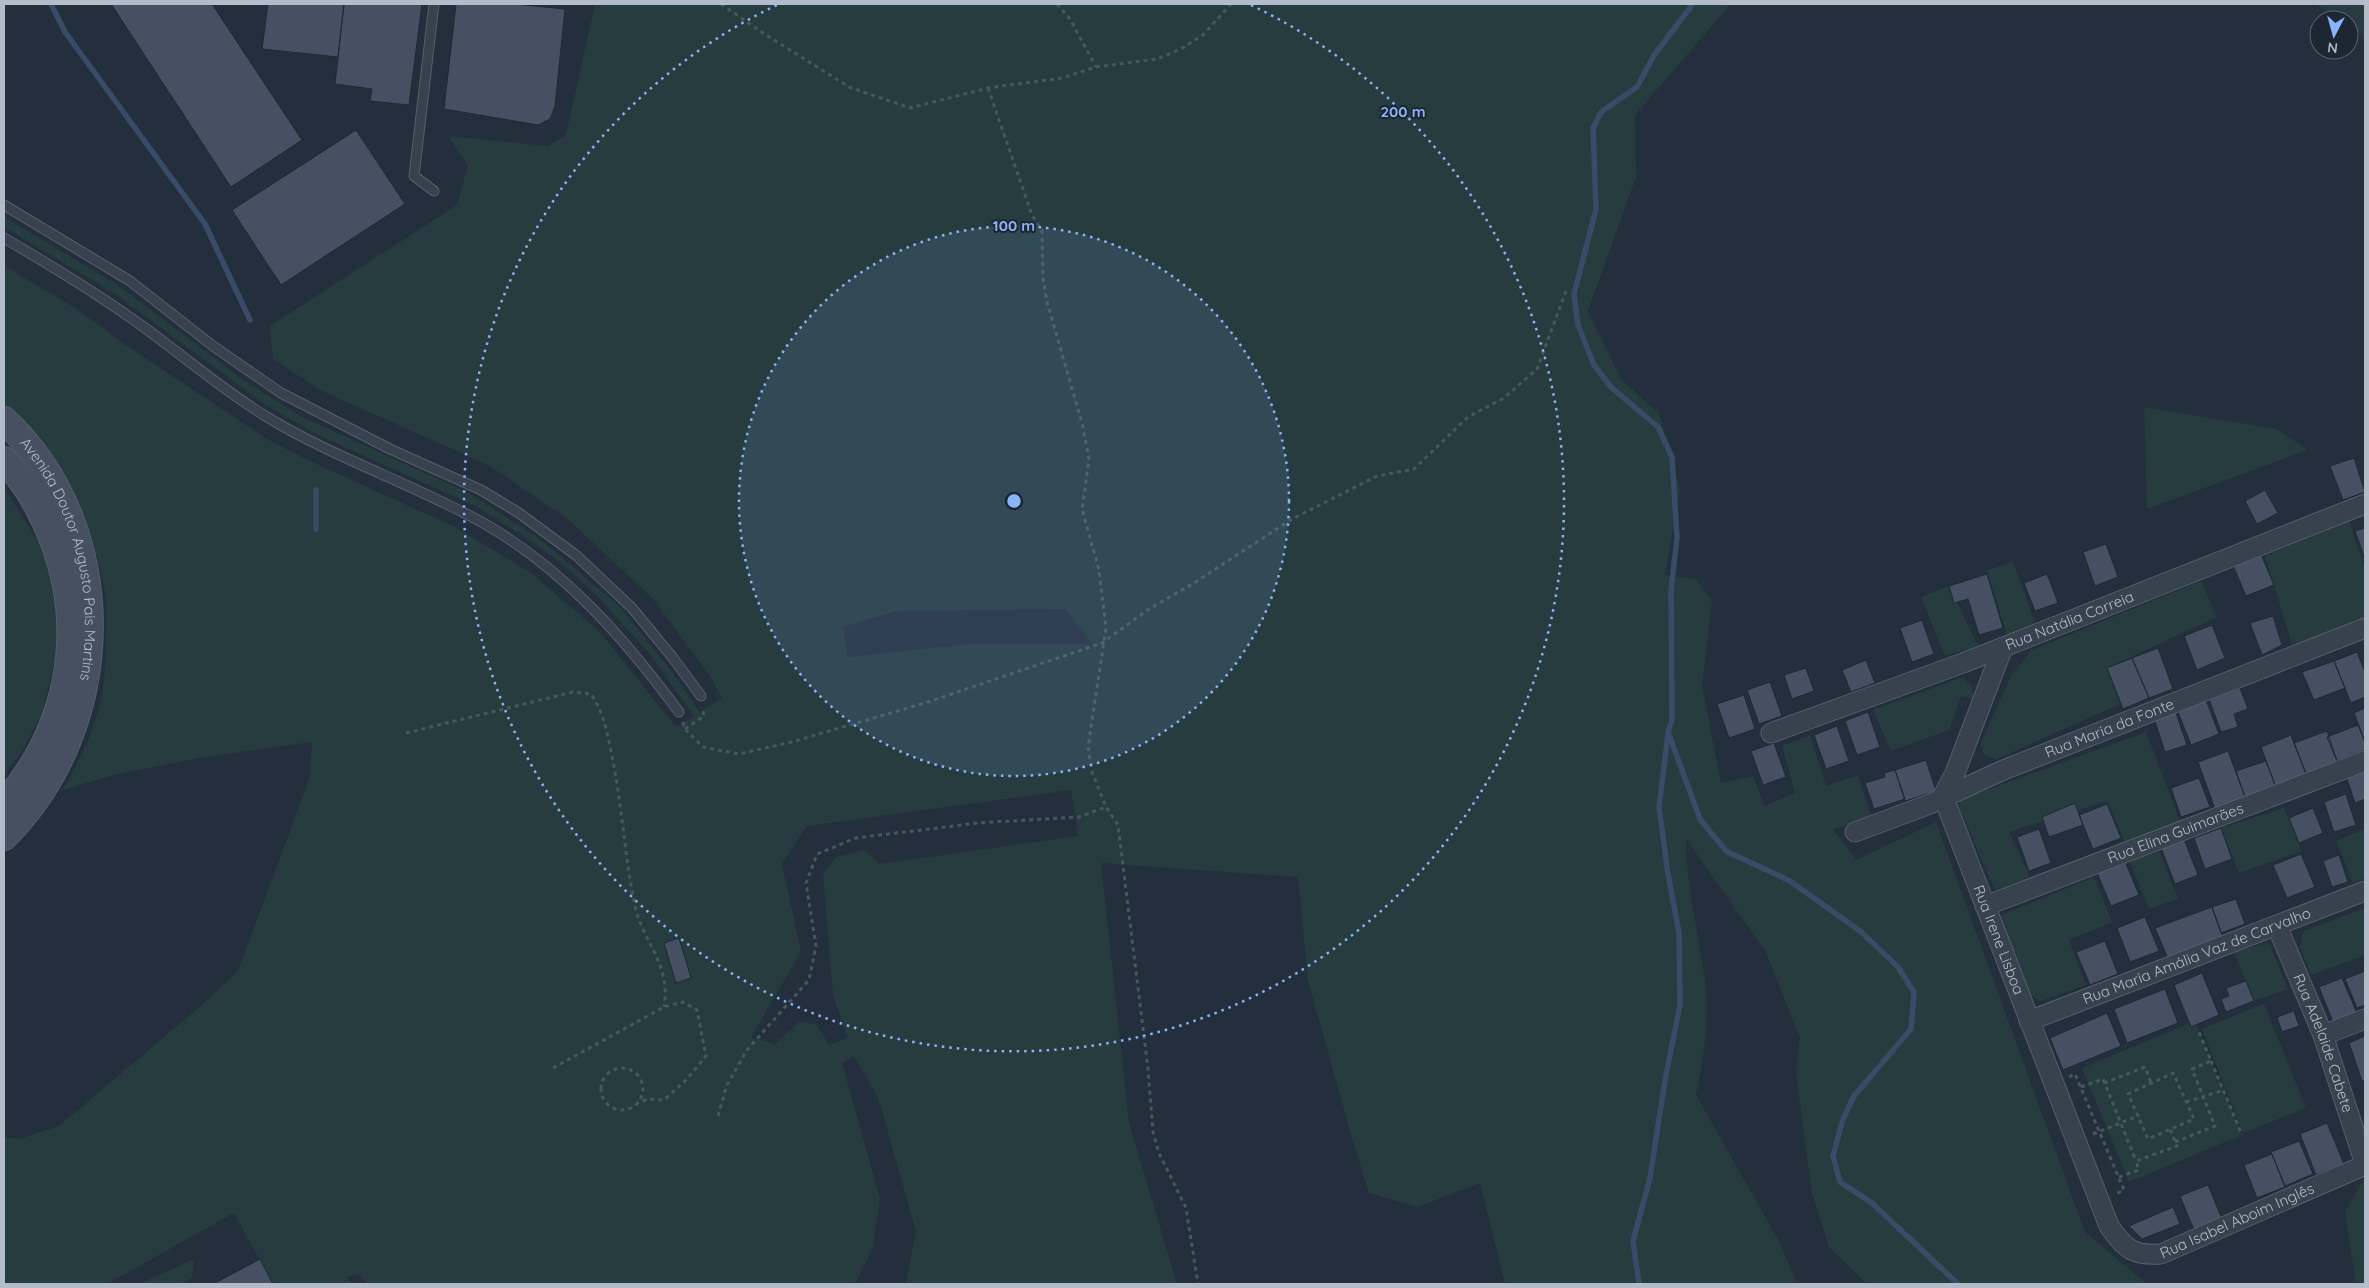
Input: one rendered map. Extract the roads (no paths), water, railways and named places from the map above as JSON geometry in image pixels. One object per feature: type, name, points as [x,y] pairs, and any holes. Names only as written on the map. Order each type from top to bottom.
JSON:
[{"type":"main road","name":"Avenida Doutor Augusto Pais Martins","points":[[4,420],[40,462],[62,497],[77,537],[88,584],[91,627],[88,668],[76,720],[42,792],[4,837]]},
{"type":"main road","name":"Avenida Doutor Augusto Pais Martins","points":[[4,460],[17,473],[36,501],[52,535],[67,578],[71,629],[70,657],[55,722],[40,753],[19,786],[4,804]]},
{"type":"street","name":"Rua Natália Correia","points":[[1771,733],[1963,664],[2365,504]]},
{"type":"street","name":"Rua Maria da Fonte","points":[[1855,832],[1930,804],[1943,796],[2365,628]]},
{"type":"street","points":[[1943,796],[1955,773],[2003,647]]},
{"type":"street","name":"Rua Elina Guimarães","points":[[1985,906],[2365,761]]},
{"type":"street","name":"Rua Irene Lisboa","points":[[1943,796],[2053,1084],[2113,1232]]},
{"type":"street","name":"Rua Maria Amália Vaz de Carvalho","points":[[2029,1021],[2365,891]]},
{"type":"street","name":"Rua Adelaide Cabete","points":[[2277,926],[2323,1035],[2365,1164]]},
{"type":"street","points":[[2323,1035],[2365,1019]]},
{"type":"street","name":"Rua Isabel Aboim Inglês","points":[[2113,1232],[2123,1245],[2142,1256],[2161,1254],[2365,1164]]},
{"type":"lane","points":[[434,4],[414,176],[434,191]]},
{"type":"lane","points":[[4,205],[130,281],[227,356],[280,393],[372,441],[481,490],[519,513],[577,556],[632,608],[701,696]]},
{"type":"lane","points":[[4,238],[85,286],[266,417],[321,447],[420,490],[486,525],[544,564],[602,617],[641,661],[679,712]]},
{"type":"waterway","points":[[51,4],[65,32],[205,224],[250,320]]},
{"type":"waterway","points":[[1693,4],[1654,55],[1637,87],[1601,112],[1593,128],[1596,209],[1574,294],[1578,325],[1594,365],[1611,387],[1658,427],[1672,457],[1677,538],[1671,590],[1672,720],[1668,732],[1700,819],[1726,851],[1790,881],[1860,931],[1898,967],[1914,992],[1911,1029],[1854,1096],[1843,1119],[1833,1156],[1840,1182],[1872,1203],[1958,1284]]},
{"type":"waterway","points":[[316,490],[316,529]]},
{"type":"waterway","points":[[1639,1284],[1633,1241],[1650,1178],[1665,1080],[1680,1005],[1679,933],[1668,874],[1659,807],[1668,734]]}]
